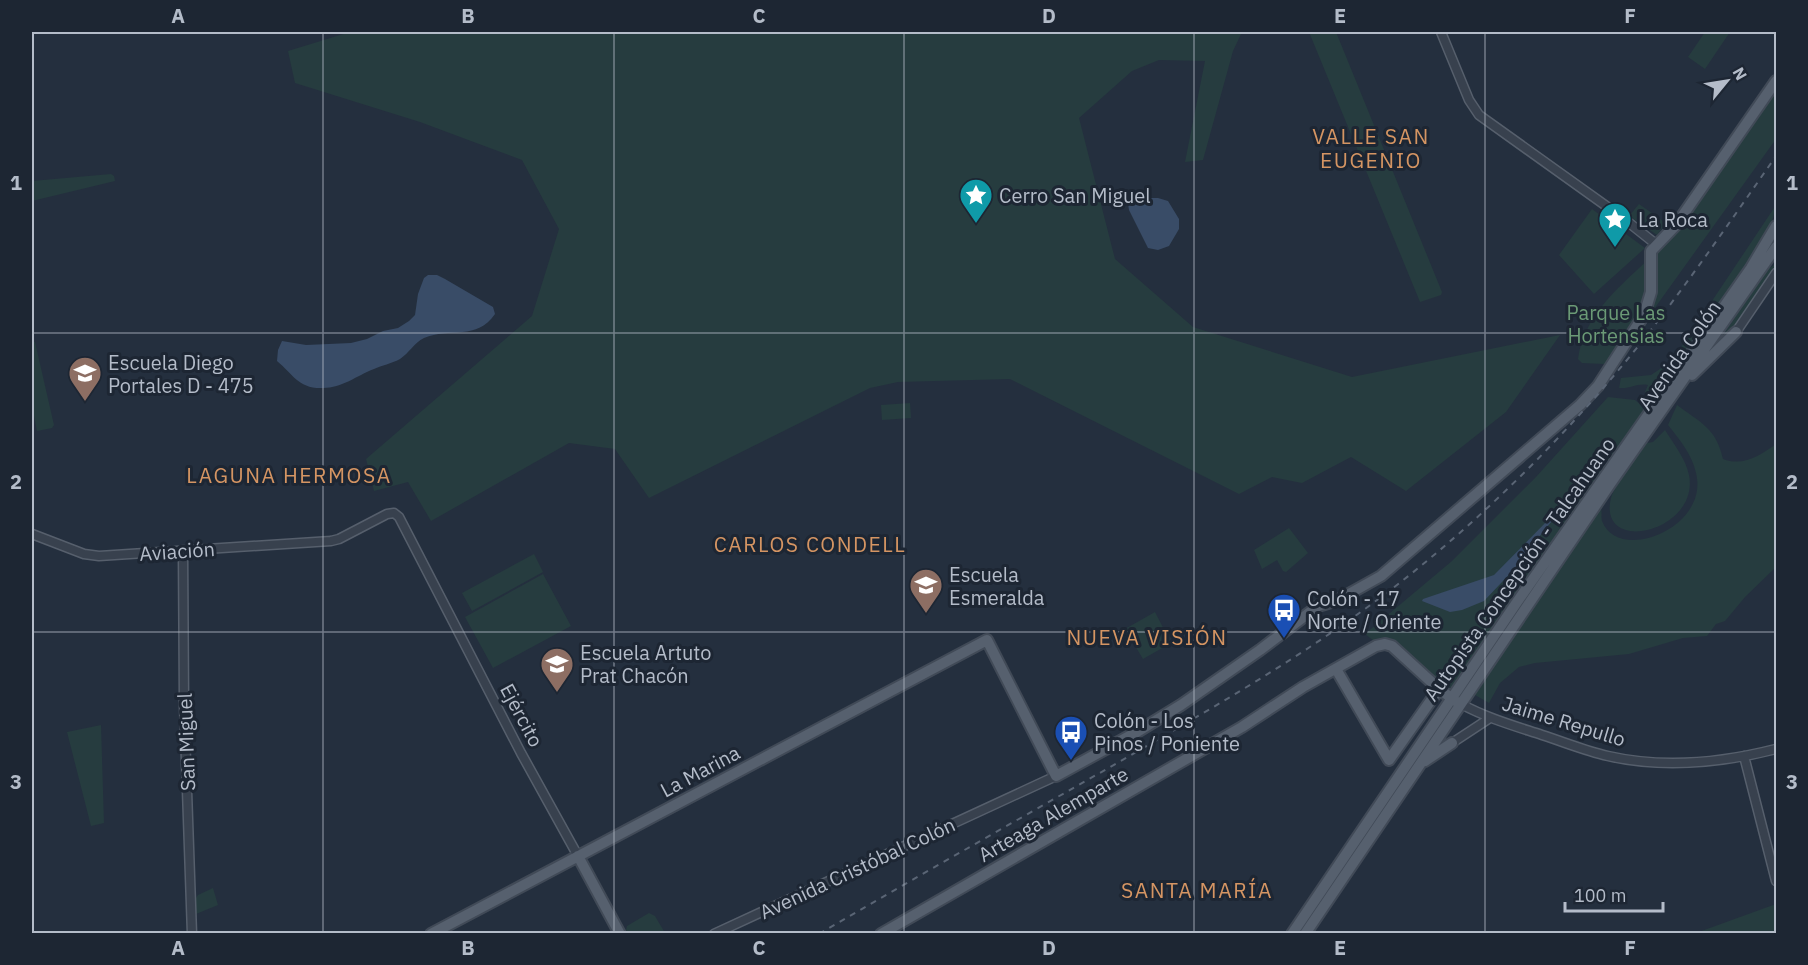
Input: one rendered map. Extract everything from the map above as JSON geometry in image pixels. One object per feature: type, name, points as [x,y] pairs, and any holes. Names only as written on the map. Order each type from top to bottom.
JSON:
[{"type":"main road","points":[[1056,776],[1181,705],[1318,606],[1338,600],[1381,576],[1591,395],[1644,315],[1651,292],[1654,248],[1676,225],[1776,81]]},
{"type":"main road","name":"Autopista Concepción - Talcahuano","points":[[1305,933],[1418,767],[1456,701],[1583,505],[1751,268],[1776,226]]},
{"type":"main road","name":"Avenida Colón","points":[[1610,484],[1776,247]]},
{"type":"main road","points":[[1671,396],[1736,332]]},
{"type":"main road","name":"Autopista Concepción - Talcahuano","points":[[1292,933],[1610,484]]},
{"type":"main road","name":"La Marina","points":[[431,933],[987,640],[1056,776]]},
{"type":"main road","name":"Arteaga Alemparte","points":[[881,933],[1232,732],[1294,692],[1376,646],[1387,644],[1394,648],[1439,689],[1456,701]]},
{"type":"main road","points":[[1336,669],[1389,760],[1439,689]]},
{"type":"main road","points":[[1418,767],[1452,743]]},
{"type":"main road","name":"Ejército","points":[[578,856],[620,933]]},
{"type":"street","points":[[1441,32],[1469,100],[1479,115],[1623,218],[1654,248]]},
{"type":"street","points":[[1736,332],[1776,273]]},
{"type":"street","name":"Aviación","points":[[32,534],[89,555],[183,550],[339,539],[387,514],[394,513]]},
{"type":"street","name":"Ejército","points":[[394,513],[399,517],[521,753],[578,856]]},
{"type":"street","name":"San Miguel","points":[[183,550],[184,704],[192,933]]},
{"type":"street","name":"Jaime Repullo","points":[[1456,701],[1490,717],[1599,754],[1644,762],[1688,763],[1744,756],[1776,748]]},
{"type":"street","points":[[1452,743],[1490,717]]},
{"type":"street","points":[[1744,756],[1776,881]]},
{"type":"street","name":"Avenida Cristóbal Colón","points":[[714,933],[1056,776]]},
{"type":"green space","points":[[350,32],[1242,32],[1233,51],[1203,160],[1185,162],[1205,61],[1159,60],[1132,71],[1079,118],[1115,259],[1193,327],[1352,377],[1560,335],[1506,412],[1406,491],[1351,457],[1302,483],[1272,477],[1239,494],[1010,379],[898,382],[870,388],[649,498],[615,449],[569,443],[431,521],[408,482],[374,491],[366,459],[532,316],[559,229],[522,160],[420,122],[295,83],[288,51]]},
{"type":"green space","points":[[1309,32],[1336,32],[1442,292],[1441,295],[1420,302]]},
{"type":"green space","points":[[1705,32],[1730,32],[1705,69],[1688,57]]},
{"type":"green space","name":"Parque Las Hortensias","points":[[1776,93],[1776,139],[1639,330],[1604,364],[1582,363],[1578,359],[1582,343],[1597,313],[1618,288],[1674,234]]},
{"type":"green space","points":[[111,174],[115,181],[32,201],[32,181]]},
{"type":"green space","points":[[1639,204],[1666,223],[1657,235],[1629,216]]},
{"type":"green space","points":[[1776,205],[1770,231],[1678,364],[1659,388],[1655,389],[1651,400],[1645,392],[1648,385],[1619,388],[1621,378],[1651,375],[1672,361]]},
{"type":"green space","points":[[1592,209],[1645,248],[1594,294],[1559,255]]},
{"type":"green space","points":[[1774,265],[1776,268],[1739,323],[1708,357],[1768,269]]},
{"type":"green space","points":[[32,341],[35,342],[54,425],[52,428],[37,431],[32,406]]},
{"type":"green space","points":[[1608,397],[1635,400],[1646,409],[1452,687],[1445,687],[1394,642],[1383,639],[1374,641],[1365,634],[1452,561],[1536,477]]},
{"type":"green space","points":[[910,403],[911,418],[882,420],[881,405]]},
{"type":"green space","points":[[1677,405],[1712,433],[1723,459],[1745,461],[1758,456],[1776,444],[1776,567],[1745,597],[1725,621],[1716,624],[1707,636],[1683,638],[1629,654],[1535,663],[1519,667],[1500,683],[1489,703],[1475,695],[1601,507],[1602,521],[1611,534],[1625,539],[1642,539],[1660,534],[1677,524],[1689,510],[1697,493],[1696,473],[1681,441],[1668,425]]},
{"type":"green space","points":[[1665,430],[1685,463],[1689,475],[1688,495],[1679,511],[1665,523],[1649,530],[1632,531],[1619,527],[1611,516],[1613,493],[1647,443],[1653,442]]},
{"type":"green space","points":[[1289,528],[1308,553],[1286,572],[1277,560],[1262,569],[1254,550]]},
{"type":"green space","points":[[534,554],[543,572],[472,611],[462,593]]},
{"type":"green space","points":[[543,574],[571,626],[493,668],[465,617]]},
{"type":"green space","points":[[1155,612],[1171,643],[1143,659],[1125,629]]},
{"type":"green space","points":[[101,725],[104,823],[91,826],[67,732]]},
{"type":"green space","points":[[213,888],[218,905],[196,914],[195,899],[198,895]]},
{"type":"green space","points":[[1776,904],[1776,933],[1696,933]]},
{"type":"green space","points":[[649,913],[655,916],[665,933],[628,933],[627,926]]},
{"type":"water","points":[[1129,195],[1168,201],[1179,219],[1179,229],[1169,246],[1158,250],[1148,248],[1129,210],[1127,197]]},
{"type":"water","points":[[428,275],[437,275],[445,279],[493,307],[495,314],[480,328],[424,338],[400,359],[343,384],[330,387],[308,386],[297,380],[277,361],[282,341],[306,345],[351,343],[398,328],[415,315],[418,294],[424,278]]},
{"type":"water","points":[[1552,516],[1557,518],[1545,529],[1520,563],[1484,601],[1450,612],[1422,601],[1494,575]]},
{"type":"railway","points":[[819,934],[1281,666],[1359,613],[1434,555],[1516,481],[1616,373],[1675,298],[1776,156]]},
{"type":"place","name":"Cerro San Miguel","points":[[976,224]]},
{"type":"place","name":"La Roca","points":[[1615,248]]},
{"type":"place","name":"Escuela Diego Portales D - 475","points":[[85,402]]},
{"type":"place","name":"Escuela Esmeralda","points":[[926,614]]},
{"type":"place","name":"Colón - 17 Norte / Oriente","points":[[1284,639]]},
{"type":"place","name":"Escuela Artuto Prat Chacón","points":[[557,693]]},
{"type":"place","name":"Colón - Los Pinos / Poniente","points":[[1071,761]]},
{"type":"district","name":"VALLE SAN EUGENIO","points":[[1371,148]]},
{"type":"district","name":"LAGUNA HERMOSA","points":[[289,475]]},
{"type":"district","name":"CARLOS CONDELL","points":[[810,544]]},
{"type":"district","name":"NUEVA VISIÓN","points":[[1147,637]]},
{"type":"district","name":"SANTA MARÍA","points":[[1197,890]]}]
